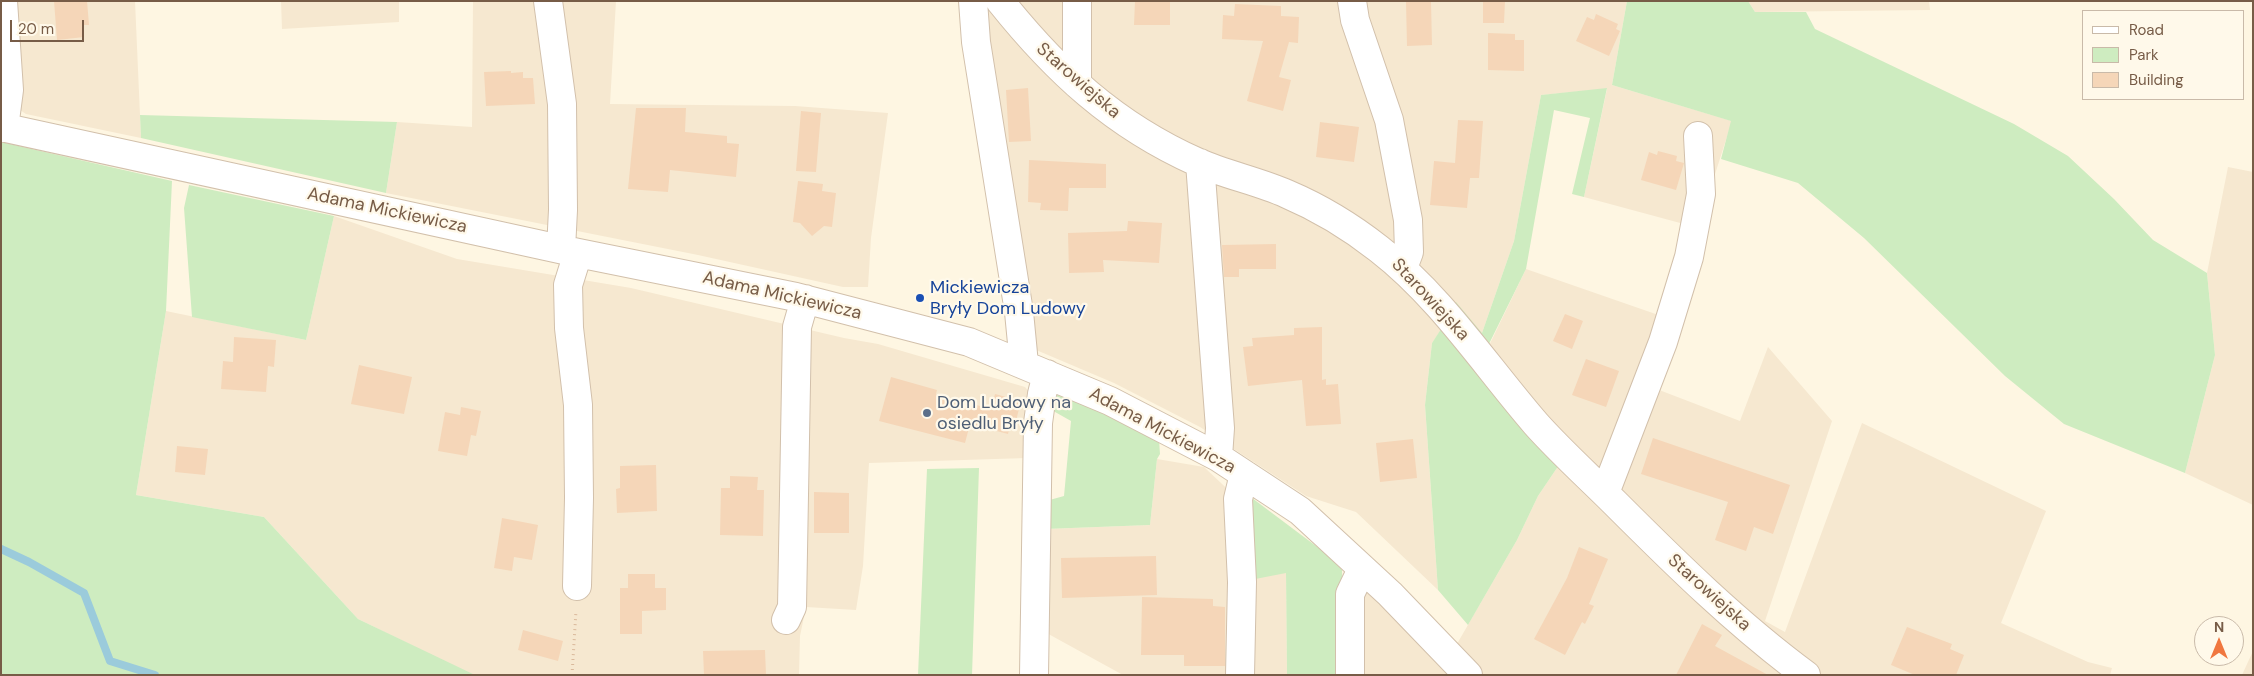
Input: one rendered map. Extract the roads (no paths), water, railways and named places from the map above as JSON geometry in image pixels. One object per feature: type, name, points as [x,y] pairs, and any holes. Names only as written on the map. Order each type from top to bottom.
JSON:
[{"type":"street","points":[[3,1],[9,90],[3,127]]},
{"type":"street","points":[[548,1],[562,104],[563,210],[569,251],[569,328],[578,404],[579,498],[577,586]]},
{"type":"street","points":[[974,1],[976,42],[1019,312],[1035,369],[1040,404],[1034,675]]},
{"type":"street","name":"Starowiejska","points":[[1000,1],[1030,39],[1103,108],[1141,133],[1200,163],[1286,194],[1314,208],[1378,248],[1403,268],[1462,333],[1538,425],[1605,493],[1691,579],[1770,648],[1806,675]]},
{"type":"street","points":[[1077,1],[1077,84]]},
{"type":"street","points":[[1352,1],[1355,20],[1389,120],[1403,192],[1410,242],[1409,252],[1403,268]]},
{"type":"street","name":"Adama Mickiewicza","points":[[3,127],[569,251],[806,299],[969,342],[1110,401],[1218,457],[1300,511],[1390,594],[1468,675]]},
{"type":"street","points":[[1605,493],[1663,342],[1689,257],[1701,194],[1698,136]]},
{"type":"street","points":[[1200,163],[1220,428],[1218,457]]},
{"type":"street","points":[[786,620],[792,607],[797,327],[806,299]]},
{"type":"street","points":[[1240,675],[1242,582],[1238,499],[1244,474]]},
{"type":"street","points":[[1350,675],[1350,594],[1362,569]]},
{"type":"waterway","points":[[1,549],[29,562],[84,593],[110,661],[155,675]]},
{"type":"place","name":"Mickiewicza Bryły Dom Ludowy","points":[[920,298]]},
{"type":"place","name":"Dom Ludowy na osiedlu Bryły","points":[[927,413]]}]
